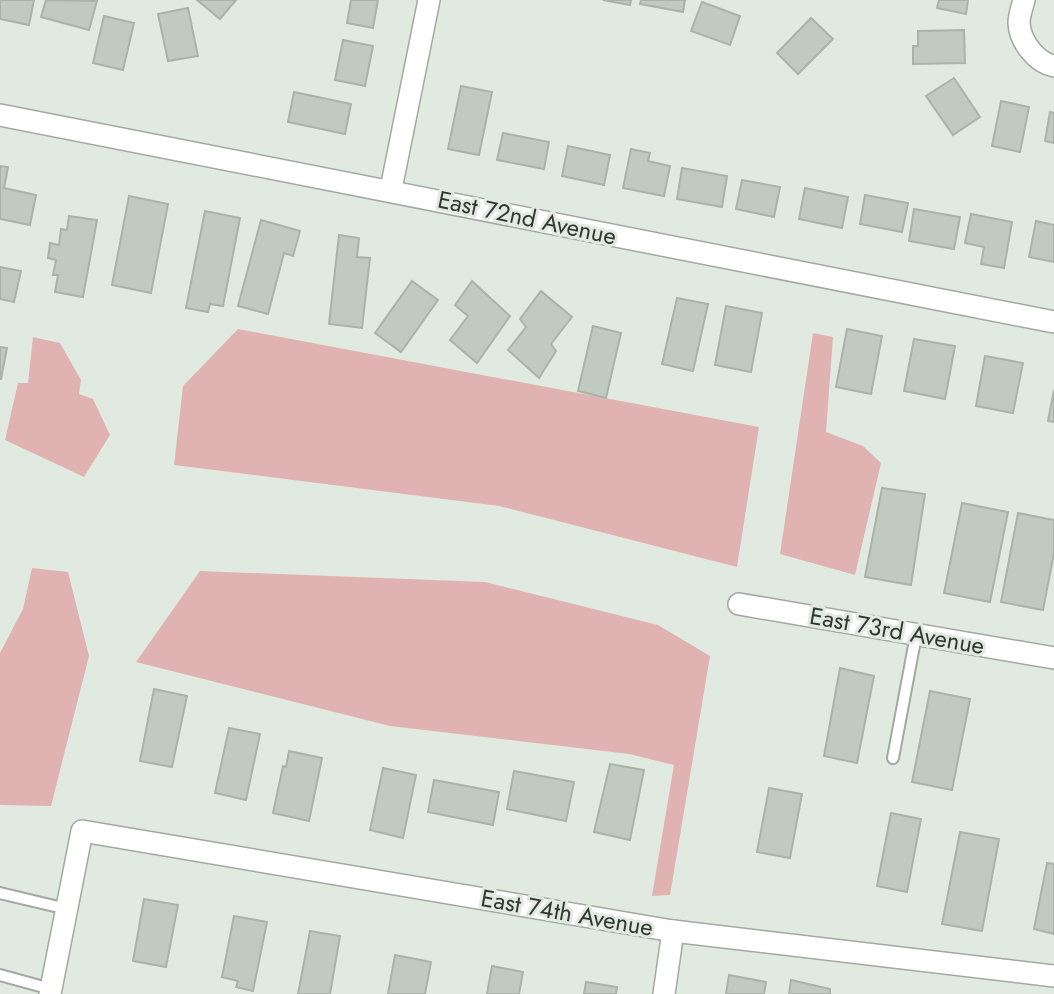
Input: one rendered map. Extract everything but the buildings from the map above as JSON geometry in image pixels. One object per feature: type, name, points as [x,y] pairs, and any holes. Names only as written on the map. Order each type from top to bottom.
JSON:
[{"type":"street","points":[[391,189],[429,0]]},
{"type":"street","points":[[1024,0],[1019,24],[1028,46],[1042,64],[1054,66]]},
{"type":"street","name":"East 72nd Avenue","points":[[0,115],[391,189],[586,231],[1054,322]]},
{"type":"street","name":"East 73rd Avenue","points":[[739,604],[1054,658]]},
{"type":"street","name":"East 74th Avenue","points":[[68,909],[82,831],[673,931],[1054,976]]},
{"type":"street","points":[[51,992],[68,909]]},
{"type":"street","points":[[664,994],[673,931]]},
{"type":"lane","points":[[893,758],[916,635]]},
{"type":"lane","points":[[0,893],[68,909]]},
{"type":"lane","points":[[0,975],[51,992]]},
{"type":"shaded area","points":[[238,329],[759,427],[737,567],[499,506],[174,465],[183,386]]},
{"type":"shaded area","points":[[813,333],[833,337],[826,432],[863,446],[881,463],[855,575],[780,554]]},
{"type":"shaded area","points":[[33,337],[60,343],[81,380],[79,394],[93,399],[110,435],[84,477],[5,440],[18,383],[28,383]]},
{"type":"shaded area","points":[[32,568],[68,572],[89,656],[51,806],[0,805],[0,653],[23,609]]},
{"type":"shaded area","points":[[200,571],[485,582],[658,625],[710,656],[670,895],[652,896],[674,765],[629,754],[390,726],[136,662]]}]
